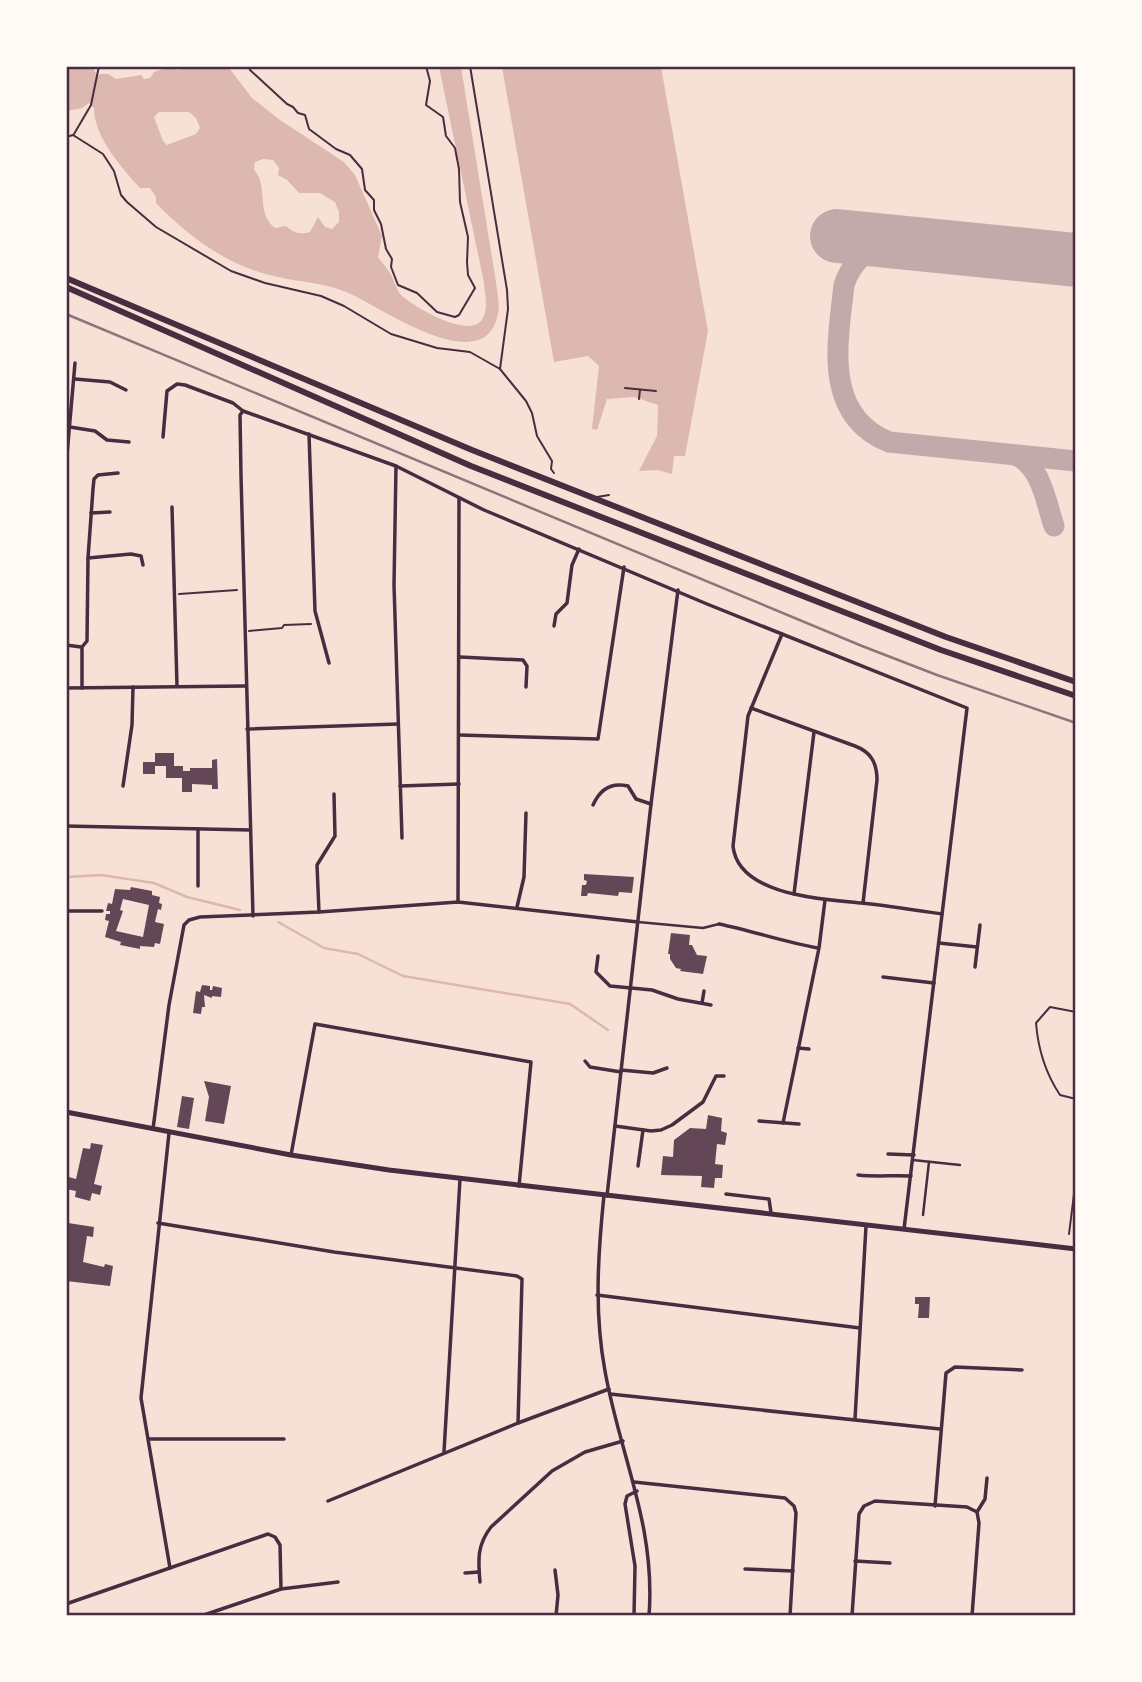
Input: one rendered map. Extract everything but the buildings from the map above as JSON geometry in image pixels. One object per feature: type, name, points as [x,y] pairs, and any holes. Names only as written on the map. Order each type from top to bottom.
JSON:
[{"type":"highway","points":[[66,278],[376,411],[946,637],[1076,682]]},
{"type":"highway","points":[[66,288],[471,466],[941,650],[1076,696]]},
{"type":"main road","points":[[66,1112],[291,1155],[460,1179],[1076,1249]]},
{"type":"street","points":[[66,466],[75,363]]},
{"type":"street","points":[[74,379],[110,382],[126,390]]},
{"type":"street","points":[[163,436],[165,397],[167,391],[177,384],[233,402],[243,411],[396,466],[459,498],[579,549],[967,708],[904,1229]]},
{"type":"street","points":[[243,411],[240,415],[253,916]]},
{"type":"street","points":[[70,427],[95,431],[107,440],[129,442]]},
{"type":"street","points":[[309,434],[315,611],[330,663]]},
{"type":"street","points":[[396,466],[394,585],[402,838]]},
{"type":"street","points":[[82,688],[82,647],[87,640],[88,558],[94,479],[102,474],[118,473]]},
{"type":"street","points":[[458,902],[459,498]]},
{"type":"street","points":[[172,507],[177,686]]},
{"type":"street","points":[[91,513],[110,512]]},
{"type":"street","points":[[554,626],[556,614],[567,603],[572,565],[579,549]]},
{"type":"street","points":[[88,558],[131,554],[141,556],[143,565]]},
{"type":"street","points":[[458,735],[598,739],[624,567]]},
{"type":"street","points":[[649,1615],[651,1576],[637,1490],[609,1391],[600,1340],[597,1295],[651,804],[678,590]]},
{"type":"street","points":[[782,634],[746,726],[733,854],[741,869],[757,880],[794,894],[942,914]]},
{"type":"street","points":[[66,645],[82,647]]},
{"type":"street","points":[[460,657],[523,660],[527,669],[526,687]]},
{"type":"street","points":[[123,786],[132,725],[133,687]]},
{"type":"street","points":[[66,688],[246,687]]},
{"type":"street","points":[[751,708],[862,748],[872,757],[876,765],[877,780],[863,903]]},
{"type":"street","points":[[247,729],[398,724]]},
{"type":"street","points":[[794,894],[814,732]]},
{"type":"street","points":[[400,786],[459,784]]},
{"type":"street","points":[[593,805],[597,795],[611,785],[620,784],[628,786],[639,801],[651,804]]},
{"type":"street","points":[[590,792],[597,795]]},
{"type":"street","points":[[319,912],[317,865],[335,836],[334,794]]},
{"type":"street","points":[[517,907],[524,877],[526,813]]},
{"type":"street","points":[[66,826],[250,830]]},
{"type":"street","points":[[198,829],[198,886]]},
{"type":"street","points":[[783,1123],[819,948],[825,900]]},
{"type":"street","points":[[153,1129],[171,996],[184,925],[194,918],[458,902],[704,928],[719,924],[752,930],[787,943],[819,948]]},
{"type":"street","points":[[66,911],[102,911]]},
{"type":"street","points":[[975,967],[980,925]]},
{"type":"street","points":[[939,943],[977,947]]},
{"type":"street","points":[[598,956],[596,972],[610,985],[656,991],[712,1005]]},
{"type":"street","points":[[883,977],[934,983]]},
{"type":"street","points":[[702,1003],[704,991]]},
{"type":"street","points":[[291,1155],[315,1024],[531,1062],[519,1186]]},
{"type":"street","points":[[798,1048],[809,1049]]},
{"type":"street","points":[[585,1061],[590,1067],[621,1071],[653,1073],[667,1068]]},
{"type":"street","points":[[615,1126],[661,1130],[703,1102],[716,1076],[724,1076]]},
{"type":"street","points":[[760,1121],[799,1124]]},
{"type":"street","points":[[638,1167],[643,1130]]},
{"type":"street","points":[[169,1132],[141,1398],[170,1568]]},
{"type":"street","points":[[888,1154],[914,1154]]},
{"type":"street","points":[[913,1160],[960,1165]]},
{"type":"street","points":[[923,1215],[929,1162]]},
{"type":"street","points":[[858,1175],[883,1178],[891,1175],[911,1176]]},
{"type":"street","points":[[444,1452],[460,1179]]},
{"type":"street","points":[[726,1194],[769,1199],[771,1215]]},
{"type":"street","points":[[158,1223],[334,1252],[517,1276],[522,1279],[518,1423]]},
{"type":"street","points":[[855,1420],[866,1226]]},
{"type":"street","points":[[597,1295],[860,1328]]},
{"type":"street","points":[[935,1506],[945,1376],[949,1370],[959,1367],[1022,1370]]},
{"type":"street","points":[[327,1501],[518,1423],[609,1391],[940,1429]]},
{"type":"street","points":[[149,1439],[284,1438]]},
{"type":"street","points":[[480,1582],[478,1552],[484,1535],[552,1471],[585,1452],[623,1441]]},
{"type":"street","points":[[976,1512],[985,1499],[987,1478]]},
{"type":"street","points":[[634,1482],[785,1498],[794,1506],[796,1513],[790,1615]]},
{"type":"street","points":[[634,1615],[635,1566],[625,1504],[627,1496],[637,1490]]},
{"type":"street","points":[[852,1615],[859,1514],[867,1503],[875,1502],[967,1507],[976,1512],[979,1519],[972,1615]]},
{"type":"street","points":[[66,1604],[270,1534],[277,1538],[280,1545],[281,1589]]},
{"type":"street","points":[[855,1561],[890,1563]]},
{"type":"street","points":[[746,1569],[793,1571]]},
{"type":"street","points":[[555,1570],[558,1595],[556,1615]]},
{"type":"street","points":[[465,1573],[479,1572]]},
{"type":"street","points":[[201,1615],[281,1589],[338,1582]]},
{"type":"lane","points":[[592,497],[609,495]]},
{"type":"path","points":[[66,137],[73,135],[90,105],[99,66]]},
{"type":"path","points":[[249,66],[250,70],[287,104],[305,115],[309,129],[332,147],[350,155],[362,169],[365,190],[374,200],[374,210],[381,224],[386,249],[392,259],[391,268],[396,274],[395,281],[417,293],[437,312],[451,318],[460,315],[475,288],[468,275],[468,237],[460,202],[455,148],[446,136],[443,117],[426,105],[430,81],[426,66]]},
{"type":"path","points":[[470,66],[508,299],[500,369]]},
{"type":"path","points":[[73,135],[103,154],[114,171],[121,195],[127,202],[165,233],[231,271],[265,283],[321,296],[344,306],[391,334],[437,348],[470,352],[500,369],[526,401],[537,436],[552,461],[554,475]]},
{"type":"path","points":[[625,388],[656,391]]},
{"type":"path","points":[[639,399],[640,389]]},
{"type":"path","points":[[175,594],[244,590]]},
{"type":"path","points":[[245,632],[282,628],[284,625],[318,623]]},
{"type":"path","points":[[1076,1012],[1050,1007],[1036,1023],[1037,1037],[1051,1082],[1060,1095],[1076,1099]]},
{"type":"path","points":[[1069,1234],[1076,1178]]},
{"type":"shaded area","points":[[182,66],[229,68],[252,98],[344,162],[355,175],[382,236],[378,257],[390,273],[399,293],[428,313],[464,326],[481,321],[486,297],[439,67],[461,67],[499,306],[489,333],[473,341],[452,341],[428,333],[338,289],[260,272],[227,258],[183,228],[156,203],[156,197],[150,188],[140,188],[104,141],[95,119],[94,108],[89,103],[82,108],[67,111],[66,67],[93,68],[98,76],[108,74],[116,79],[141,75],[144,79],[150,78],[154,72],[169,67],[179,70]],"holes":[[[159,112],[189,112],[196,118],[200,128],[196,134],[167,145],[154,117]],[[273,160],[279,168],[278,175],[299,193],[320,193],[335,202],[339,222],[332,229],[325,227],[318,217],[310,232],[303,233],[294,232],[286,226],[275,228],[265,214],[261,183],[254,170],[255,162]]]},
{"type":"shaded area","points":[[502,67],[661,67],[708,331],[685,456],[674,456],[672,474],[657,470],[639,471],[657,436],[658,405],[634,397],[607,399],[597,430],[592,429],[599,366],[588,356],[554,362]]},
{"type":"waterway","points":[[66,877],[101,875],[154,883],[187,897],[240,910]]},
{"type":"waterway","points":[[278,922],[324,948],[358,954],[403,976],[570,1004],[608,1030]]},
{"type":"taxiway","points":[[897,242],[864,255],[852,268],[844,285],[839,329],[839,374],[844,395],[853,414],[868,430],[889,442],[1076,461]]},
{"type":"taxiway","points":[[1015,455],[1024,460],[1037,476],[1054,526]]},
{"type":"runway","points":[[837,236],[1076,260]]},
{"type":"railway","points":[[66,314],[862,646],[1076,723]]}]
